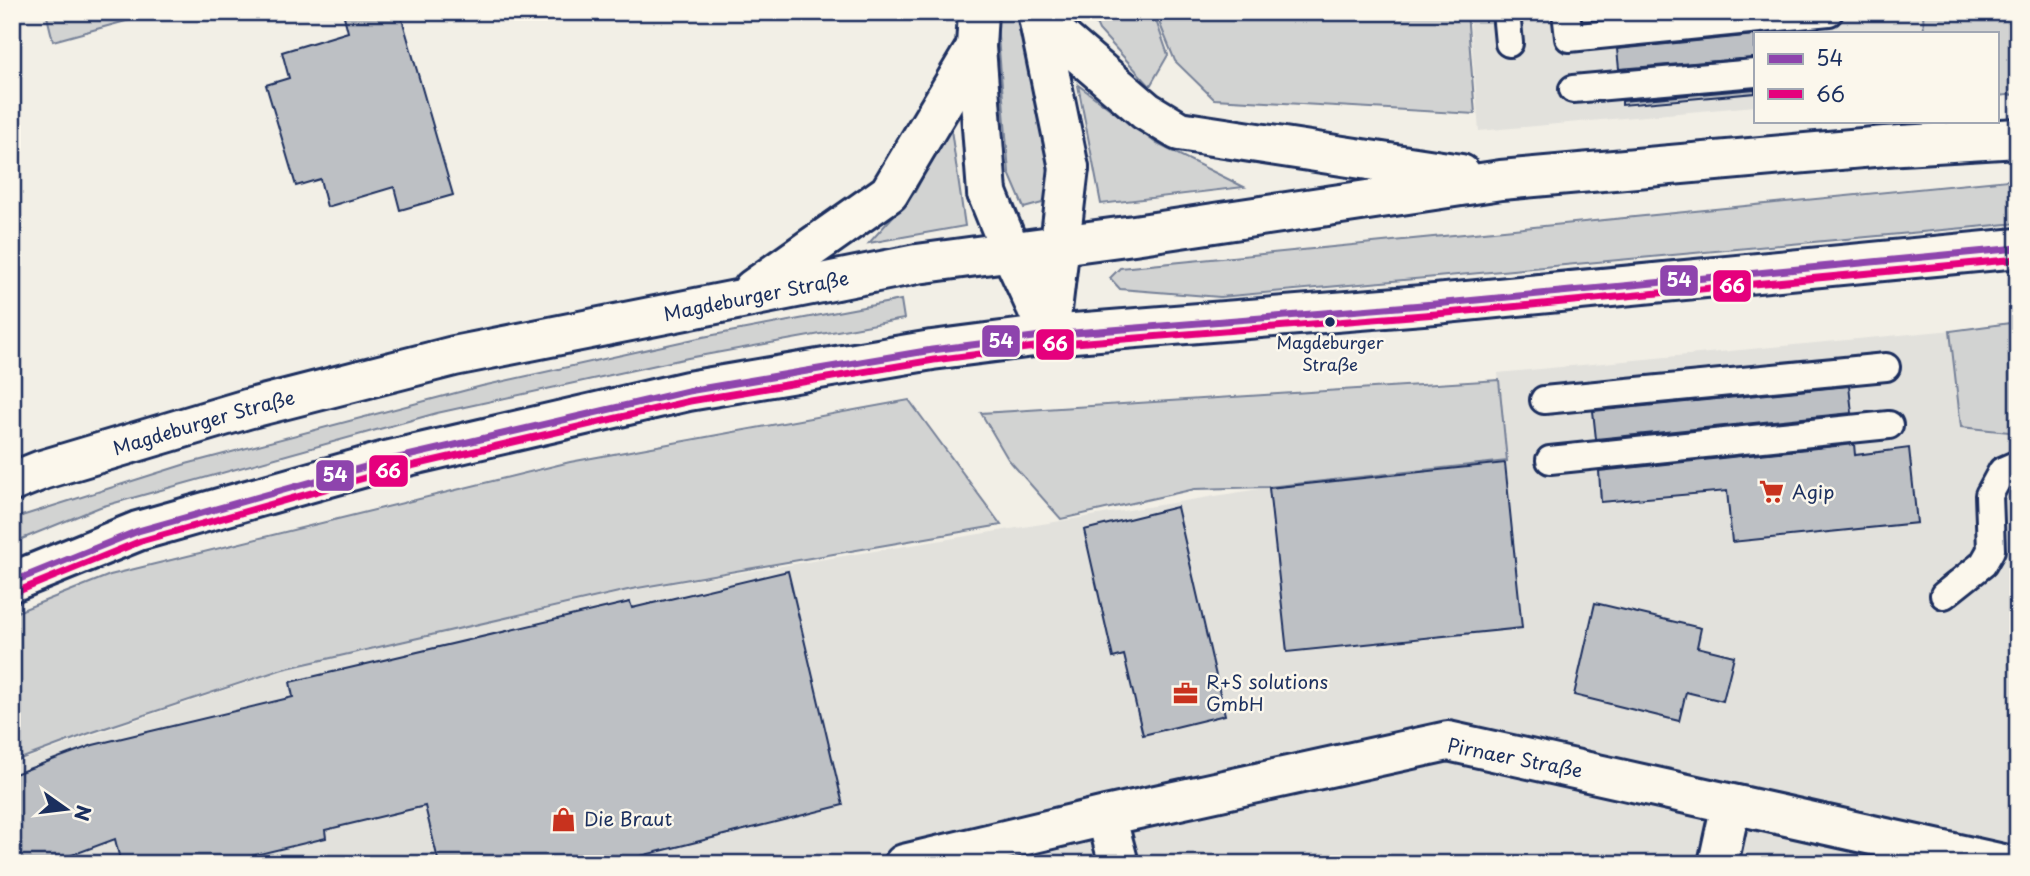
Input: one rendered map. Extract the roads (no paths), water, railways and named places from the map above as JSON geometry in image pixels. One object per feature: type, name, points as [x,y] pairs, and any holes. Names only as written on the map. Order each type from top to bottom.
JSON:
[{"type":"main road","points":[[1039,16],[1069,168],[1049,335]]},
{"type":"main road","points":[[1039,16],[1146,111],[1180,131],[1501,180]]},
{"type":"main road","points":[[977,30],[987,193],[1049,335]]},
{"type":"main road","points":[[743,297],[889,193],[977,30]]},
{"type":"main road","name":"Magdeburger Straße","points":[[12,482],[42,470],[234,413],[454,356],[918,264],[1501,180],[1885,146],[2018,138]]},
{"type":"main road","points":[[12,582],[138,531],[386,461],[688,391],[932,350],[1049,335],[1463,302],[2018,248]]},
{"type":"main road","name":"Pirnaer Straße","points":[[904,864],[1106,816],[1448,741],[2003,864]]},
{"type":"main road","points":[[1718,864],[1731,804]]},
{"type":"main road","points":[[1106,816],[1119,864]]},
{"type":"lane","points":[[1506,12],[1509,43]]},
{"type":"lane","points":[[1567,25],[1829,12]]},
{"type":"lane","points":[[1573,89],[1754,74]]},
{"type":"lane","points":[[1544,400],[1886,367]]},
{"type":"lane","points":[[1550,460],[1889,425]]},
{"type":"lane","points":[[1944,596],[1983,564],[1991,550],[1989,495],[2002,471],[2018,464]]},
{"type":"place","name":"Magdeburger Straße","points":[[1330,322]]},
{"type":"place","name":"Agip","points":[[1772,492]]},
{"type":"place","name":"R+S solutions GmbH","points":[[1186,693]]},
{"type":"place","name":"Die Braut","points":[[564,819]]}]
